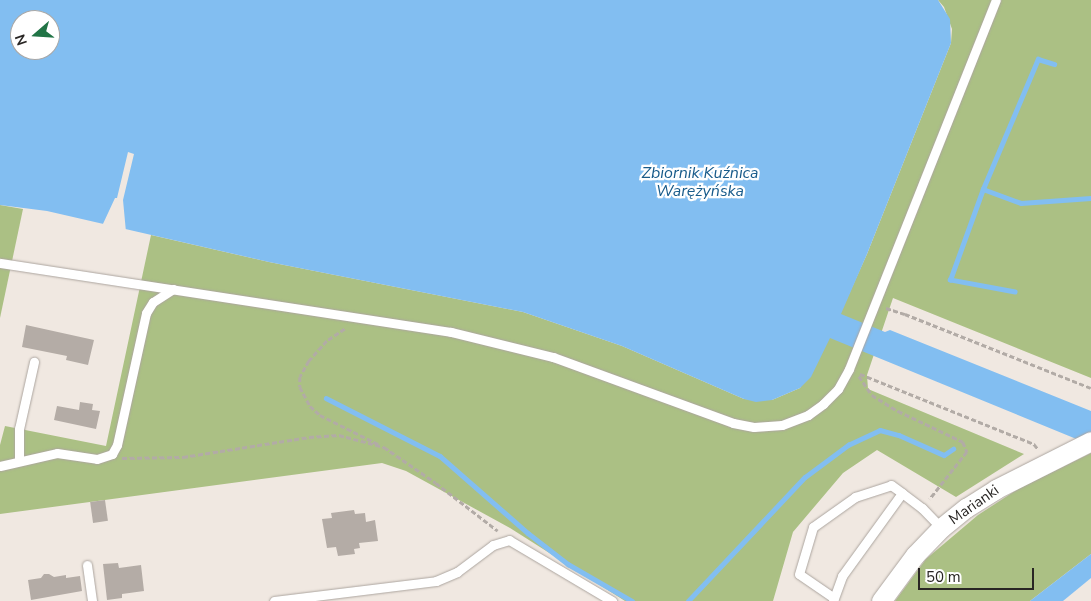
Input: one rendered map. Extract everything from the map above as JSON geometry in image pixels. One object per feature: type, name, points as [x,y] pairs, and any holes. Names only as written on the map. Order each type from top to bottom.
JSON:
[{"type":"street","name":"Marianki","points":[[881,601],[906,565],[941,528],[966,508],[996,489],[1085,444]]},
{"type":"lane","points":[[0,264],[173,288],[451,332],[540,353],[642,388],[725,420],[754,427],[782,425],[808,415],[831,396],[849,369],[996,0]]},
{"type":"lane","points":[[0,466],[19,460],[57,453],[97,458],[108,456],[117,445],[146,313],[153,302],[173,288]]},
{"type":"lane","points":[[19,460],[19,429],[34,362]]},
{"type":"lane","points":[[902,493],[842,576],[834,600],[799,574],[813,527],[855,497],[891,486],[902,493],[922,508],[941,528]]},
{"type":"lane","points":[[274,601],[436,581],[457,572],[493,545],[509,540],[612,601]]},
{"type":"lane","points":[[87,565],[92,601]]},
{"type":"path","points":[[873,309],[905,314],[1091,388]]},
{"type":"path","points":[[360,318],[327,341],[309,362],[300,377],[300,387],[310,406],[320,415],[384,447],[436,483],[509,540]]},
{"type":"path","points":[[849,369],[1034,444],[1041,455]]},
{"type":"path","points":[[859,373],[859,379],[872,395],[963,442],[967,452],[922,508]]},
{"type":"path","points":[[108,456],[118,458],[183,457],[309,437],[339,435],[384,447]]},
{"type":"green space","points":[[938,0],[1091,0],[1091,378],[893,298],[867,375],[868,389],[1024,454],[956,497],[877,450],[843,473],[793,532],[773,601],[625,601],[510,528],[406,471],[382,463],[0,514],[0,445],[5,426],[106,446],[151,235],[269,262],[523,312],[622,346],[744,399],[772,400],[800,388],[840,314],[867,254],[951,43],[952,29],[944,7]]},
{"type":"green space","points":[[0,205],[23,209],[0,318]]},
{"type":"green space","points":[[1091,453],[1091,554],[1030,601],[895,601],[926,559],[978,515],[1018,489]]},
{"type":"water","name":"Zbiornik Kuźnica Warężyńska","points":[[0,0],[938,0],[950,19],[951,43],[867,254],[841,314],[885,332],[890,330],[1091,411],[1091,445],[830,338],[811,377],[800,388],[772,400],[756,402],[744,399],[622,346],[523,312],[269,262],[47,211],[0,205]]},
{"type":"water","points":[[1091,554],[1091,578],[1063,601],[1030,601]]},
{"type":"pier","points":[[128,152],[134,154],[123,200],[126,232],[102,226],[115,198],[117,198]]},
{"type":"building","points":[[26,325],[94,340],[88,365],[66,360],[67,356],[22,347]]},
{"type":"building","points":[[80,402],[93,404],[92,410],[100,411],[96,429],[54,420],[57,406],[79,410]]},
{"type":"building","points":[[105,500],[108,521],[93,523],[90,502]]},
{"type":"building","points":[[354,510],[355,514],[365,513],[366,522],[375,520],[378,541],[359,543],[360,548],[354,549],[355,554],[338,556],[336,547],[327,548],[322,519],[332,518],[331,513]]},
{"type":"building","points":[[118,563],[119,568],[141,565],[144,591],[122,594],[122,598],[107,600],[103,564]]},
{"type":"building","points":[[44,574],[54,577],[66,575],[66,578],[80,576],[82,591],[31,600],[28,580],[41,578]]},
{"type":"waterway","points":[[983,189],[1038,59],[1054,64]]},
{"type":"waterway","points":[[1015,292],[950,280],[983,189],[1021,203],[1091,198]]},
{"type":"waterway","points":[[326,398],[440,456],[528,533],[568,564],[632,601]]},
{"type":"waterway","points":[[688,601],[805,477],[848,445],[880,430],[899,435],[944,455],[953,449]]}]
